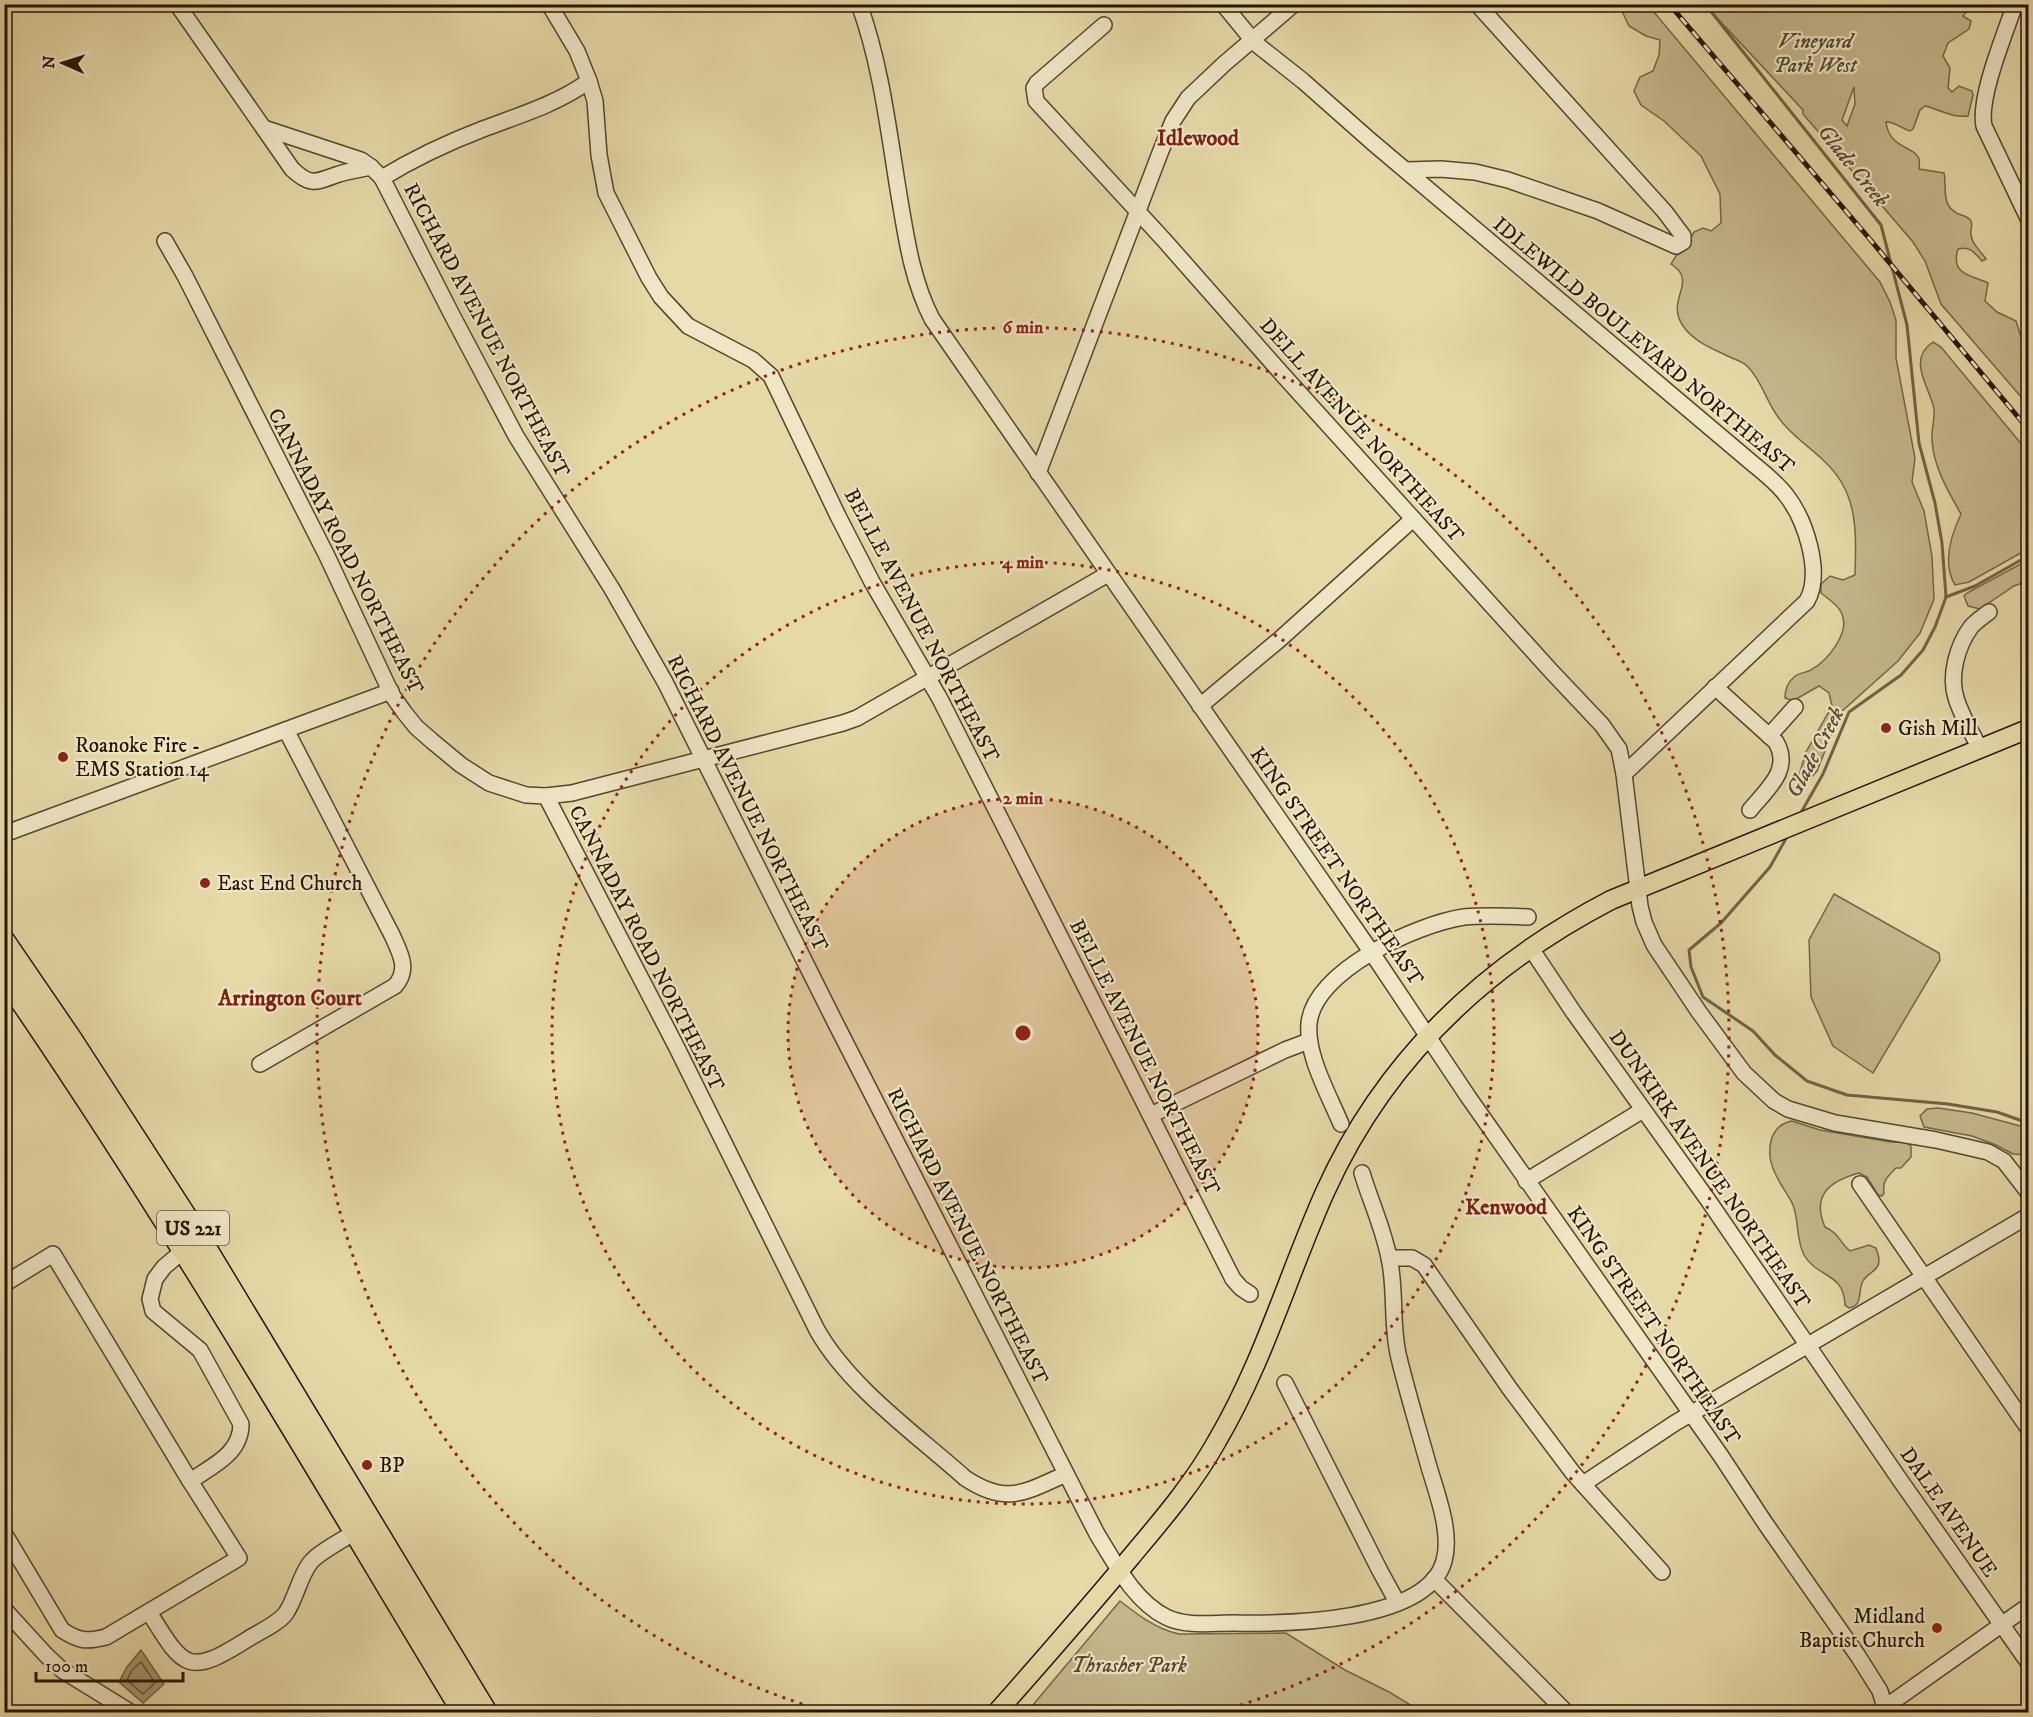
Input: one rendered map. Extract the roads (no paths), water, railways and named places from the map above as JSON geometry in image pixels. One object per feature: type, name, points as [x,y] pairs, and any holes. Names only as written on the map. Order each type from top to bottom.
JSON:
[{"type":"highway","name":"US 221","points":[[4,941],[90,1067],[199,1237],[363,1528],[463,1713]]},
{"type":"highway","name":"US 221","points":[[4,976],[486,1713]]},
{"type":"main road","points":[[997,1713],[1178,1501],[1217,1442],[1252,1374],[1314,1218],[1336,1170],[1394,1077],[1428,1037],[1466,998],[1530,947],[1575,918],[1637,888],[2028,729]]},
{"type":"street","points":[[177,4],[292,169],[307,181],[319,182],[352,170],[377,172],[407,164],[479,130],[559,100],[589,81]]},
{"type":"street","name":"BELLE AVENUE NORTHEAST","points":[[549,4],[577,51],[589,81],[595,101],[599,154],[606,193],[649,279],[661,297],[688,326],[753,360],[771,376],[838,516],[872,582],[928,677],[1233,1279],[1250,1294]]},
{"type":"street","name":"KING STREET NORTHEAST","points":[[859,4],[870,38],[908,252],[919,292],[932,320],[1372,953],[1526,1181],[1721,1456],[1802,1578],[1858,1656],[1880,1691],[1884,1710]]},
{"type":"street","name":"IDLEWILD BOULEVARD NORTHEAST","points":[[1223,4],[1252,41],[1304,81],[1752,463],[1793,503],[1811,553],[1814,570],[1812,593],[1784,624],[1714,687],[1624,774]]},
{"type":"street","points":[[1038,473],[1160,153],[1179,110],[1194,91],[1294,4]]},
{"type":"street","points":[[1406,170],[1441,169],[1475,172],[1508,180],[1598,211],[1676,246],[1680,245],[1684,239],[1678,229],[1477,4]]},
{"type":"street","points":[[2015,4],[1982,105],[1984,126],[2028,218]]},
{"type":"street","name":"DELL AVENUE NORTHEAST","points":[[1104,25],[1037,82],[1034,94],[1036,100],[1613,738],[1619,749],[1624,774]]},
{"type":"street","points":[[264,128],[361,160],[377,172]]},
{"type":"street","name":"RICHARD AVENUE NORTHEAST","points":[[377,172],[501,409],[639,636],[1097,1534],[1131,1586],[1158,1612],[1174,1620],[1193,1623],[1284,1623],[1326,1620],[1353,1615],[1411,1596],[1434,1579]]},
{"type":"street","name":"CANNADAY ROAD NORTHEAST","points":[[165,241],[322,546],[391,692],[416,727],[473,774],[511,791],[526,795],[546,796],[596,897],[676,1046],[817,1330],[833,1355],[882,1406],[965,1478],[981,1488],[1006,1495],[1016,1494],[1066,1474]]},
{"type":"street","points":[[1200,706],[1279,640],[1413,519]]},
{"type":"street","points":[[546,796],[572,794],[857,718],[1108,574]]},
{"type":"street","points":[[1980,749],[1956,699],[1953,684],[1955,663],[1967,636],[1972,626],[1989,612]]},
{"type":"street","points":[[1714,687],[1776,742],[1781,751],[1782,766],[1750,810]]},
{"type":"street","points":[[4,834],[391,692]]},
{"type":"street","points":[[1769,736],[1795,707]]},
{"type":"street","points":[[260,1064],[395,986],[403,973],[402,958],[286,730]]},
{"type":"street","points":[[1624,774],[1637,888],[1644,922],[1654,945],[1725,1050],[1744,1073],[1774,1101],[1788,1109],[1815,1118],[1988,1152],[2004,1161],[2028,1192]]},
{"type":"street","points":[[1341,1124],[1309,1041],[1310,1015],[1318,997],[1333,980],[1393,940],[1415,931],[1444,922],[1483,916],[1528,917]]},
{"type":"street","name":"DUNKIRK AVENUE NORTHEAST","points":[[1530,947],[1857,1415]]},
{"type":"street","points":[[1151,1115],[1285,1050],[1309,1041]]},
{"type":"street","points":[[1526,1181],[1643,1110]]},
{"type":"street","points":[[1362,1173],[1389,1258],[1398,1357],[1443,1515],[1445,1552],[1440,1571],[1434,1579],[1566,1713]]},
{"type":"street","points":[[1860,1185],[2028,1428]]},
{"type":"street","points":[[1583,1484],[1675,1424],[2028,1216]]},
{"type":"street","points":[[190,1481],[227,1456],[241,1435],[241,1424],[200,1350],[153,1311],[150,1299],[154,1279],[164,1267],[199,1237]]},
{"type":"street","points":[[4,1284],[53,1254],[239,1558],[106,1637],[91,1641],[75,1639],[62,1630],[4,1533]]},
{"type":"street","points":[[1389,1258],[1416,1259],[1424,1265],[1530,1417],[1583,1484],[1662,1572]]},
{"type":"street","points":[[1285,1383],[1397,1602]]},
{"type":"street","name":"DALE AVENUE","points":[[1857,1415],[2028,1662]]},
{"type":"street","points":[[149,1612],[171,1648],[181,1658],[192,1662],[204,1662],[218,1658],[284,1616],[311,1562],[363,1528]]},
{"type":"street","points":[[1884,1710],[2028,1606]]},
{"type":"street","points":[[4,1609],[62,1670],[130,1713]]},
{"type":"water","points":[[141,1650],[164,1684],[143,1703],[119,1682],[127,1667]]},
{"type":"waterway","name":"Glade Creek","points":[[1705,4],[1881,225],[1907,325],[1919,443],[1935,503],[1942,543],[1946,597],[1935,627],[1923,650],[1901,675],[1849,712],[1823,774],[1799,816]]},
{"type":"waterway","points":[[1946,597],[1975,586],[2028,556]]},
{"type":"waterway","name":"Glade Creek","points":[[1788,835],[1770,867],[1721,923],[1689,950],[1691,967],[1703,997],[1753,1031],[1775,1055],[1807,1081],[1847,1095],[1948,1104],[1997,1112],[2028,1123]]},
{"type":"railway","points":[[1669,4],[2028,429]]},
{"type":"place","name":"Gish Mill","points":[[1886,728]]},
{"type":"place","name":"Roanoke Fire - EMS Station 14","points":[[63,757]]},
{"type":"place","name":"East End Church","points":[[205,883]]},
{"type":"place","name":"BP","points":[[367,1465]]},
{"type":"place","name":"Midland Baptist Church","points":[[1937,1628]]},
{"type":"district","name":"Idlewood","points":[[1198,137]]},
{"type":"district","name":"Arrington Court","points":[[290,997]]},
{"type":"district","name":"Kenwood","points":[[1506,1206]]},
{"type":"park label","name":"Vineyard Park West","points":[[1815,53]]},
{"type":"park label","name":"Thrasher Park","points":[[1129,1665]]}]
